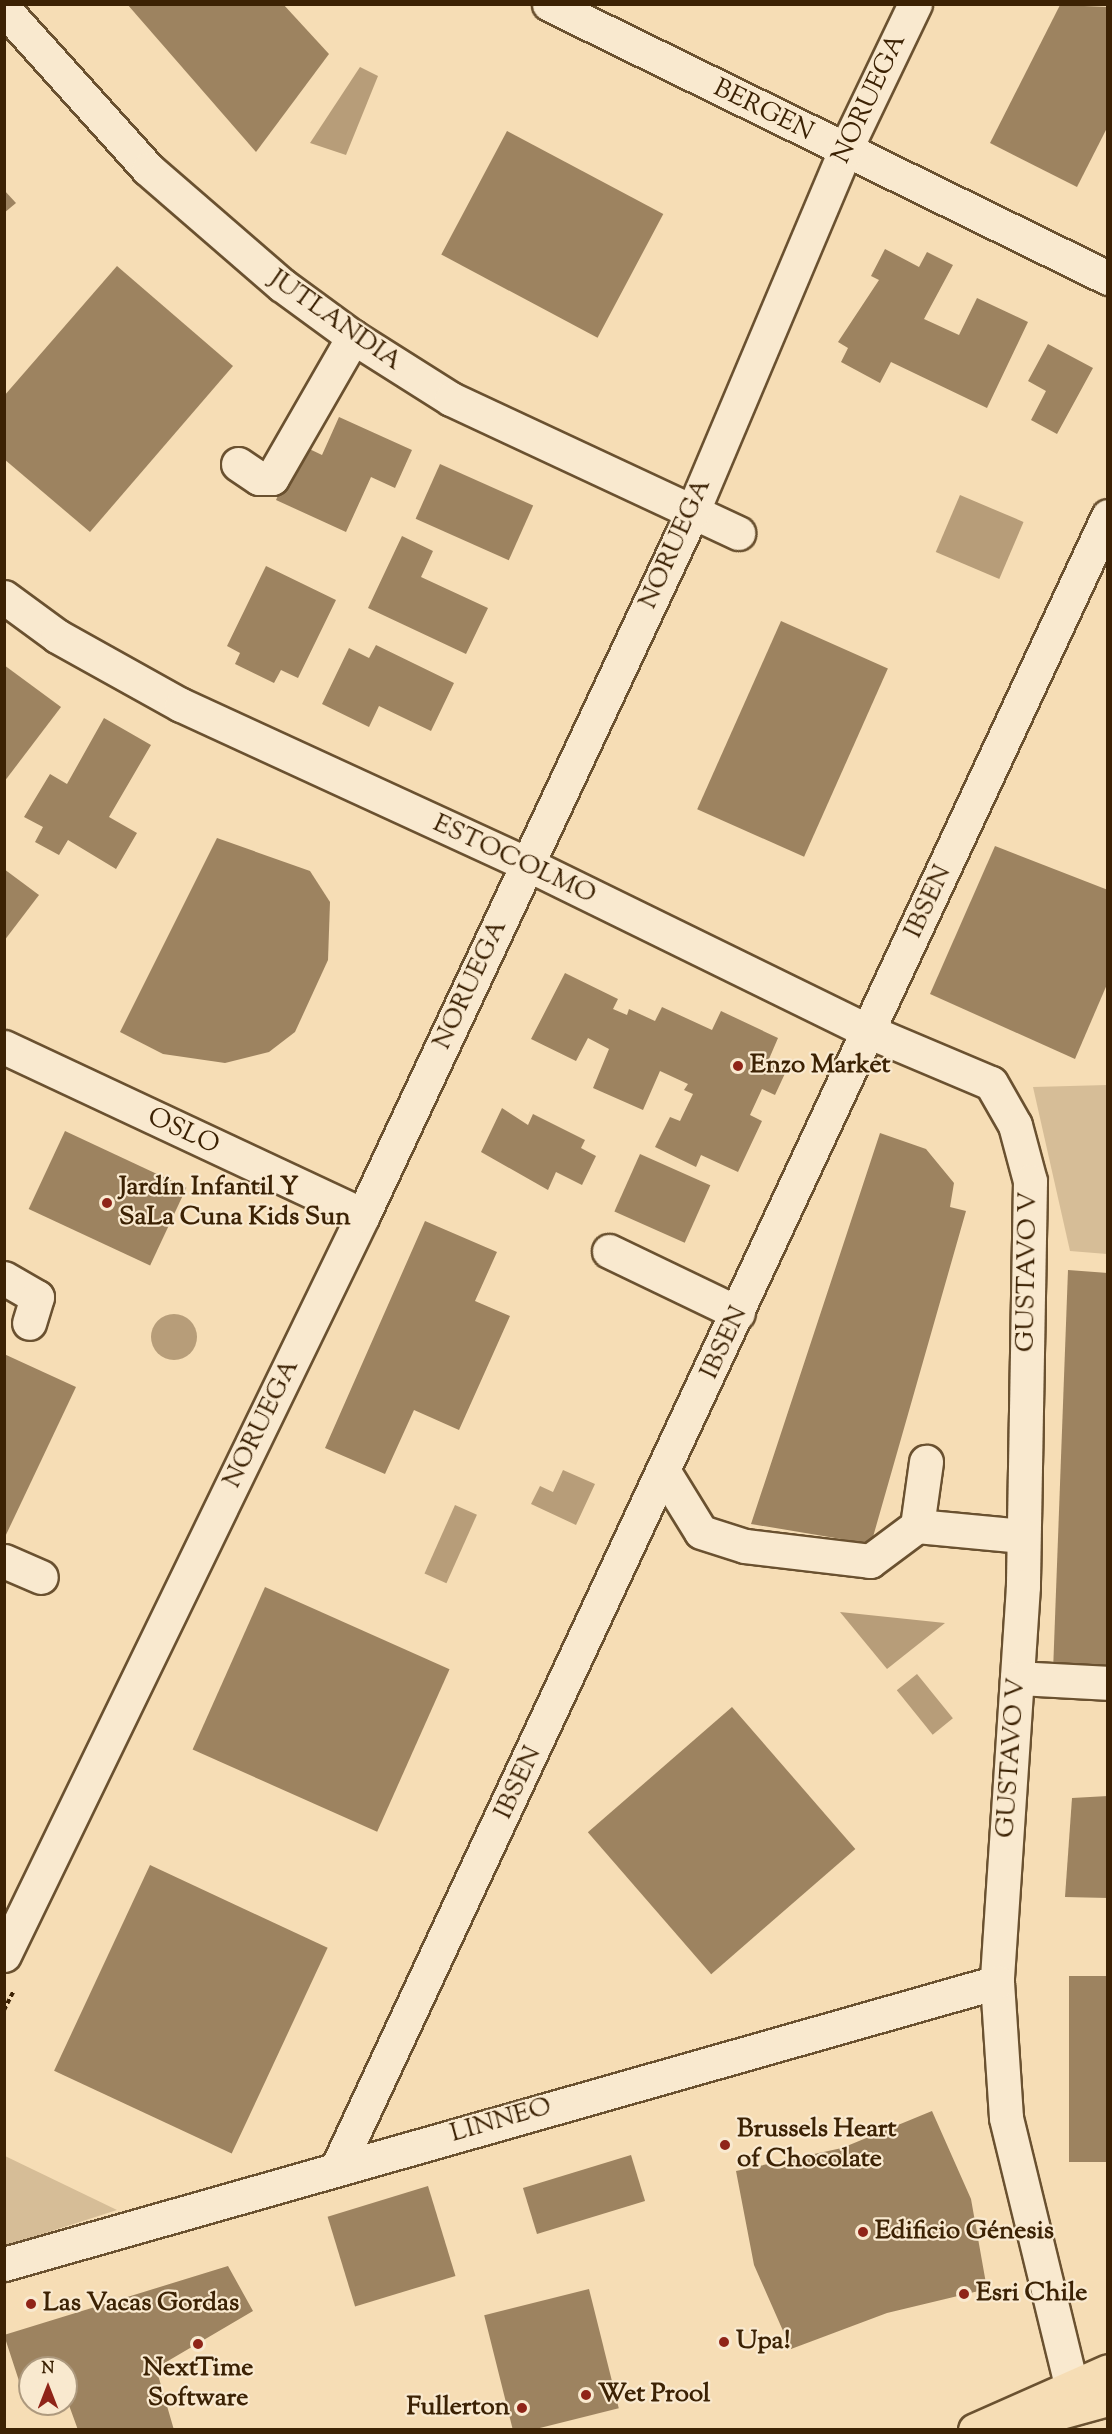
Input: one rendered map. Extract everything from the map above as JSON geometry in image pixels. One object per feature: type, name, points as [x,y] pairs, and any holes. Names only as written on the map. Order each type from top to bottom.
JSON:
[{"type":"main road","points":[[975,2430],[1071,2385],[1107,2371]]},
{"type":"main road","points":[[998,2430],[1107,2399]]},
{"type":"street","name":"BERGEN","points":[[549,4],[1107,278]]},
{"type":"street","name":"NORUEGA","points":[[4,1955],[363,1215],[692,513],[845,150],[915,4]]},
{"type":"street","name":"JUTLANDIA","points":[[4,9],[148,169],[222,236],[353,337],[451,399],[738,533]]},
{"type":"street","points":[[238,464],[259,478],[272,478],[353,337]]},
{"type":"street","name":"IBSEN","points":[[337,2168],[870,1032],[1107,516]]},
{"type":"street","name":"ESTOCOLMO","points":[[4,597],[57,636],[181,705],[527,864],[870,1032],[991,1083],[1015,1125]]},
{"type":"street","name":"OSLO","points":[[4,1047],[363,1215]]},
{"type":"street","name":"GUSTAVO V","points":[[1015,1125],[1030,1181],[1023,1536],[1017,1678],[997,1982],[1006,2118],[1071,2385]]},
{"type":"street","points":[[609,1251],[738,1313]]},
{"type":"street","points":[[4,1278],[37,1297],[29,1323]]},
{"type":"street","points":[[916,1526],[926,1462]]},
{"type":"street","points":[[664,1472],[701,1532],[745,1546],[870,1561],[916,1526],[1023,1536]]},
{"type":"street","points":[[4,1561],[41,1577]]},
{"type":"street","points":[[1017,1678],[1107,1683]]},
{"type":"street","name":"LINNEO","points":[[4,2264],[997,1982]]},
{"type":"shaded area","points":[[360,67],[378,76],[346,155],[310,143]]},
{"type":"shaded area","points":[[960,495],[1024,522],[999,579],[936,552]]},
{"type":"shaded area","points":[[1107,1085],[1107,1254],[1070,1251],[1033,1087]]},
{"type":"shaded area","points":[[174,1314],[190,1321],[197,1337],[190,1353],[174,1360],[158,1353],[151,1337],[158,1321]]},
{"type":"shaded area","points":[[563,1470],[595,1484],[576,1525],[531,1504],[540,1486],[553,1492]]},
{"type":"shaded area","points":[[455,1505],[477,1515],[446,1583],[424,1574]]},
{"type":"shaded area","points":[[840,1612],[945,1623],[887,1669]]},
{"type":"shaded area","points":[[917,1674],[953,1718],[933,1735],[897,1690]]},
{"type":"shaded area","points":[[5,2156],[117,2210],[5,2246]]},
{"type":"building","points":[[127,4],[283,4],[329,54],[256,152]]},
{"type":"building","points":[[1060,5],[1108,7],[1108,126],[1077,187],[990,143]]},
{"type":"building","points":[[507,131],[663,214],[598,338],[441,255]]},
{"type":"building","points":[[4,190],[16,203],[4,213]]},
{"type":"building","points":[[885,249],[919,267],[927,252],[953,265],[924,319],[959,335],[977,298],[1028,322],[987,408],[891,362],[880,383],[841,362],[848,348],[838,342],[879,280],[871,276]]},
{"type":"building","points":[[117,266],[233,366],[90,532],[4,459],[4,396]]},
{"type":"building","points":[[1048,344],[1093,368],[1057,434],[1031,420],[1046,391],[1028,381]]},
{"type":"building","points":[[339,417],[412,450],[395,488],[371,477],[346,532],[276,500],[301,445],[322,455]]},
{"type":"building","points":[[440,464],[533,505],[509,560],[416,519]]},
{"type":"building","points":[[402,536],[433,551],[421,577],[488,608],[466,654],[368,608]]},
{"type":"building","points":[[266,566],[336,600],[298,678],[281,670],[274,683],[235,664],[240,653],[227,646]]},
{"type":"building","points":[[781,621],[888,669],[804,857],[697,809]]},
{"type":"building","points":[[376,645],[454,683],[431,731],[379,706],[369,727],[322,704],[349,648],[369,658]]},
{"type":"building","points":[[4,665],[61,707],[4,782]]},
{"type":"building","points":[[104,718],[151,745],[109,817],[137,833],[116,869],[68,840],[59,855],[35,842],[43,827],[24,817],[50,774],[67,784]]},
{"type":"building","points":[[217,838],[310,871],[330,902],[328,960],[295,1032],[269,1052],[225,1063],[163,1054],[120,1032]]},
{"type":"building","points":[[995,846],[1108,890],[1108,982],[1075,1059],[930,994]]},
{"type":"building","points":[[4,869],[39,895],[4,941]]},
{"type":"building","points":[[565,973],[618,999],[613,1009],[627,1015],[629,1009],[655,1021],[662,1007],[712,1030],[721,1011],[778,1038],[769,1059],[788,1067],[775,1095],[762,1089],[750,1115],[762,1121],[738,1172],[701,1155],[696,1167],[655,1147],[670,1117],[680,1121],[693,1094],[684,1090],[688,1084],[660,1071],[643,1110],[593,1088],[609,1049],[588,1038],[576,1061],[531,1039]]},
{"type":"building","points":[[502,1108],[528,1125],[533,1114],[585,1140],[581,1148],[596,1156],[582,1185],[556,1172],[548,1190],[481,1152]]},
{"type":"building","points":[[65,1131],[186,1188],[150,1266],[29,1209]]},
{"type":"building","points":[[880,1133],[926,1149],[954,1183],[950,1207],[966,1211],[871,1544],[751,1524]]},
{"type":"building","points":[[640,1154],[710,1185],[685,1243],[614,1212]]},
{"type":"building","points":[[425,1221],[497,1252],[475,1301],[510,1316],[459,1430],[414,1410],[385,1474],[325,1448]]},
{"type":"building","points":[[1068,1270],[1108,1273],[1108,1675],[1053,1672]]},
{"type":"building","points":[[4,1354],[76,1387],[4,1539]]},
{"type":"building","points":[[265,1587],[450,1669],[377,1832],[193,1750]]},
{"type":"building","points":[[732,1707],[855,1849],[711,1974],[588,1832]]},
{"type":"building","points":[[1108,1796],[1108,1898],[1065,1897],[1072,1798]]},
{"type":"building","points":[[150,1865],[328,1948],[232,2154],[54,2071]]},
{"type":"building","points":[[1069,1976],[1108,1976],[1108,2162],[1069,2162]]},
{"type":"building","name":"Edificio Génesis","points":[[932,2111],[971,2199],[987,2289],[887,2313],[791,2349],[754,2265],[736,2171],[842,2148]]},
{"type":"building","points":[[631,2155],[645,2201],[537,2234],[523,2188]]},
{"type":"building","points":[[428,2186],[455,2276],[355,2307],[328,2217]]},
{"type":"building","points":[[228,2266],[253,2311],[156,2368],[174,2430],[78,2430],[73,2416],[78,2416],[78,2356],[18,2356],[18,2378],[4,2335]]},
{"type":"building","points":[[589,2289],[619,2408],[532,2430],[513,2430],[484,2315]]},
{"type":"place","name":"Enzo Market","points":[[738,1066]]},
{"type":"place","name":"Jardín Infantil Y SaLa Cuna Kids Sun","points":[[107,1203]]},
{"type":"place","name":"Brussels Heart of Chocolate","points":[[725,2145]]},
{"type":"place","name":"Edificio Génesis","points":[[863,2232]]},
{"type":"place","name":"Esri Chile","points":[[964,2294]]},
{"type":"place","name":"Las Vacas Gordas","points":[[31,2304]]},
{"type":"place","name":"Upa!","points":[[724,2342]]},
{"type":"place","name":"NextTime Software","points":[[198,2344]]},
{"type":"place","name":"Wet Prool","points":[[586,2395]]},
{"type":"place","name":"Fullerton","points":[[522,2408]]}]
